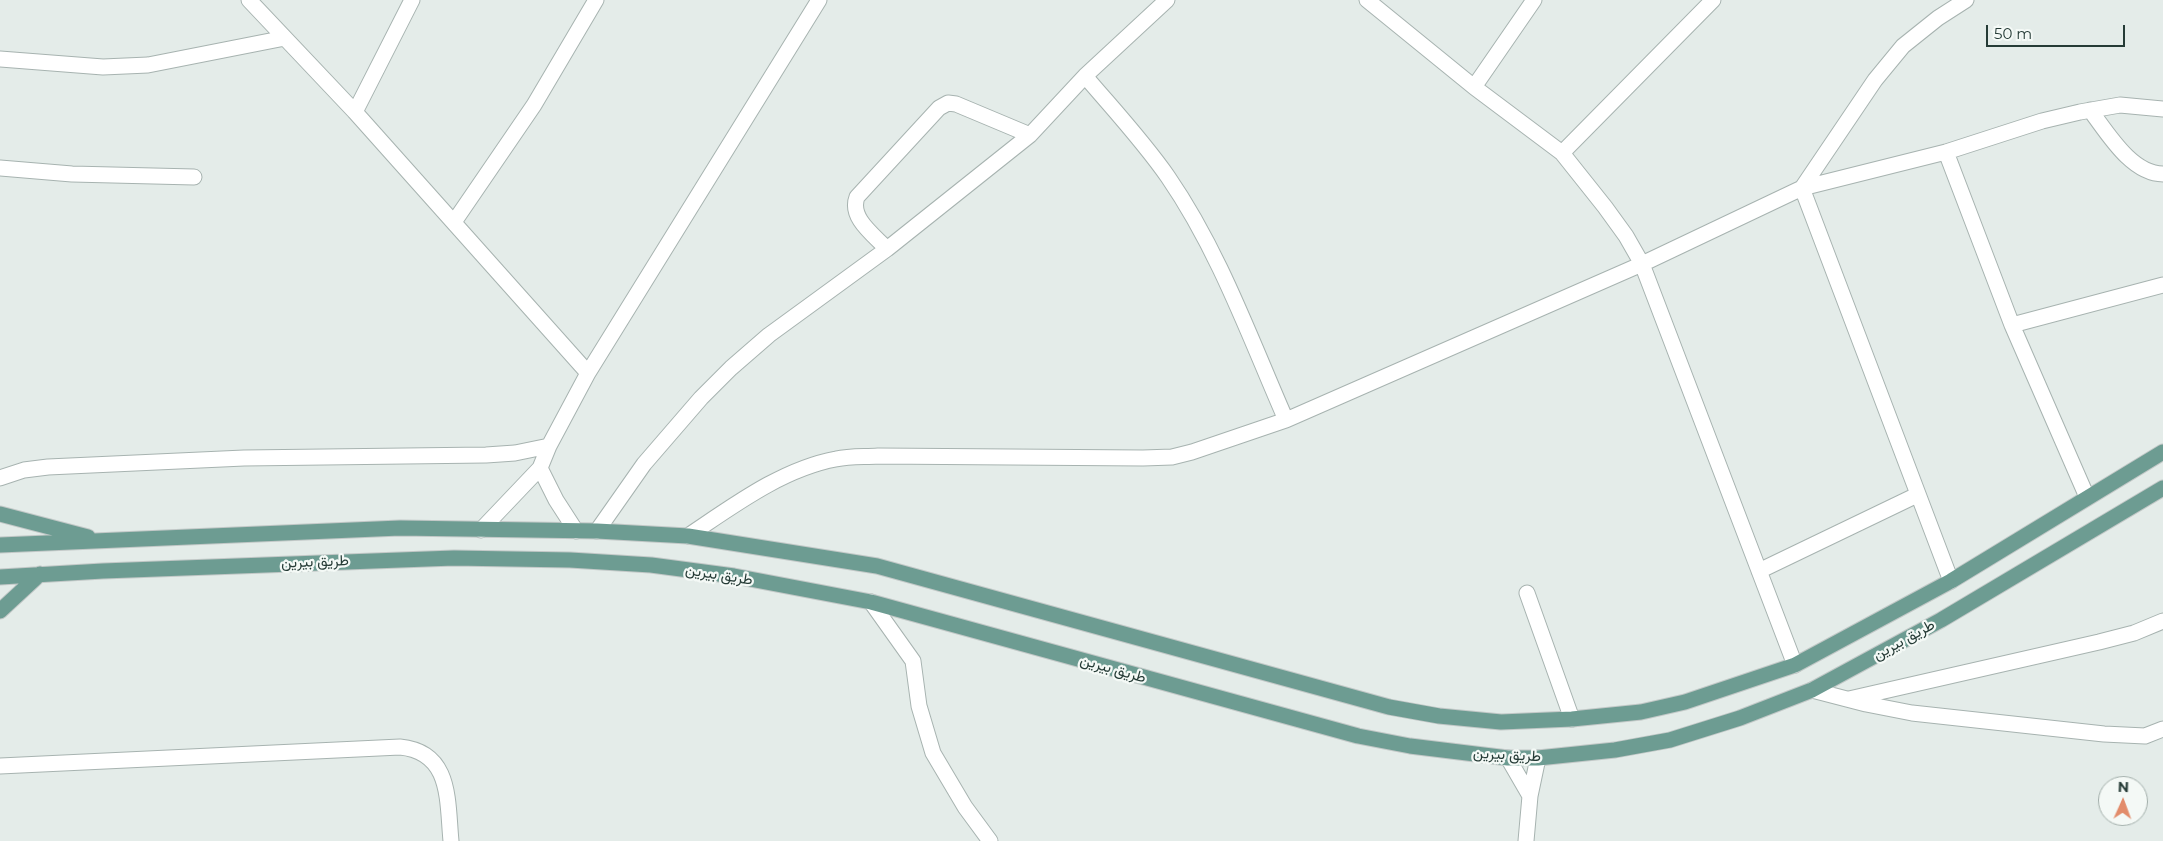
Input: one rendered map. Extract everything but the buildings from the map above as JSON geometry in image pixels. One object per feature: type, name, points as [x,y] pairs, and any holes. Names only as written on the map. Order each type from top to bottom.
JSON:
[{"type":"main road","name":"طريق بيرين","points":[[0,545],[400,528],[597,531],[688,536],[877,566],[1389,706],[1439,716],[1502,722],[1572,719],[1641,712],[1685,702],[1795,665],[1951,581],[2163,452]]},
{"type":"main road","name":"طريق بيرين","points":[[0,577],[444,558],[570,560],[651,565],[724,575],[871,602],[1358,736],[1410,746],[1508,758],[1538,758],[1615,750],[1670,740],[1740,718],[1812,690],[1941,620],[2163,488]]},
{"type":"main road","points":[[0,514],[102,541]]},
{"type":"main road","points":[[0,611],[40,574]]},
{"type":"street","points":[[249,0],[355,112],[588,373]]},
{"type":"street","points":[[355,112],[412,0]]},
{"type":"street","points":[[454,222],[534,105],[596,0]]},
{"type":"street","points":[[481,530],[540,468],[549,446],[588,373],[819,0]]},
{"type":"street","points":[[597,531],[644,464],[701,398],[731,368],[769,335],[887,249],[1030,134],[1085,76],[1167,0]]},
{"type":"street","points":[[1367,0],[1474,87],[1562,153],[1606,207],[1626,236],[1642,264],[1795,665]]},
{"type":"street","points":[[1474,87],[1534,0]]},
{"type":"street","points":[[1562,153],[1713,0]]},
{"type":"street","points":[[1802,188],[1875,80],[1903,46],[1938,18],[1966,0]]},
{"type":"street","points":[[0,59],[103,67],[148,65],[285,38]]},
{"type":"street","points":[[1085,76],[1147,149],[1184,202],[1221,271],[1286,420]]},
{"type":"street","points":[[887,249],[854,211],[857,196],[940,108],[948,103],[956,104],[1030,134]]},
{"type":"street","points":[[688,536],[757,491],[807,467],[837,458],[878,456],[1172,457],[1192,452],[1286,420],[1642,264],[1802,188],[1946,152],[2042,121],[2090,110],[2120,105],[2163,109]]},
{"type":"street","points":[[2090,110],[2135,163],[2152,172],[2163,174]]},
{"type":"street","points":[[1946,152],[2012,325],[2087,497]]},
{"type":"street","points":[[0,168],[72,174],[194,177]]},
{"type":"street","points":[[1802,188],[1951,581]]},
{"type":"street","points":[[2012,325],[2163,285]]},
{"type":"street","points":[[0,478],[24,470],[48,467],[244,458],[486,455],[515,453],[549,446]]},
{"type":"street","points":[[540,468],[556,500],[576,531]]},
{"type":"street","points":[[1759,571],[1917,495]]},
{"type":"street","points":[[1527,594],[1572,719]]},
{"type":"street","points":[[871,602],[912,661],[919,706],[933,753],[965,807],[990,841]]},
{"type":"street","points":[[1848,699],[2099,642],[2134,633],[2163,621]]},
{"type":"street","points":[[1812,690],[1912,712],[2134,737],[2145,736],[2163,729]]},
{"type":"street","points":[[0,766],[400,748],[416,749],[436,765],[444,781],[451,841]]},
{"type":"street","points":[[1508,758],[1530,796]]},
{"type":"street","points":[[1526,841],[1530,796],[1538,758]]}]
